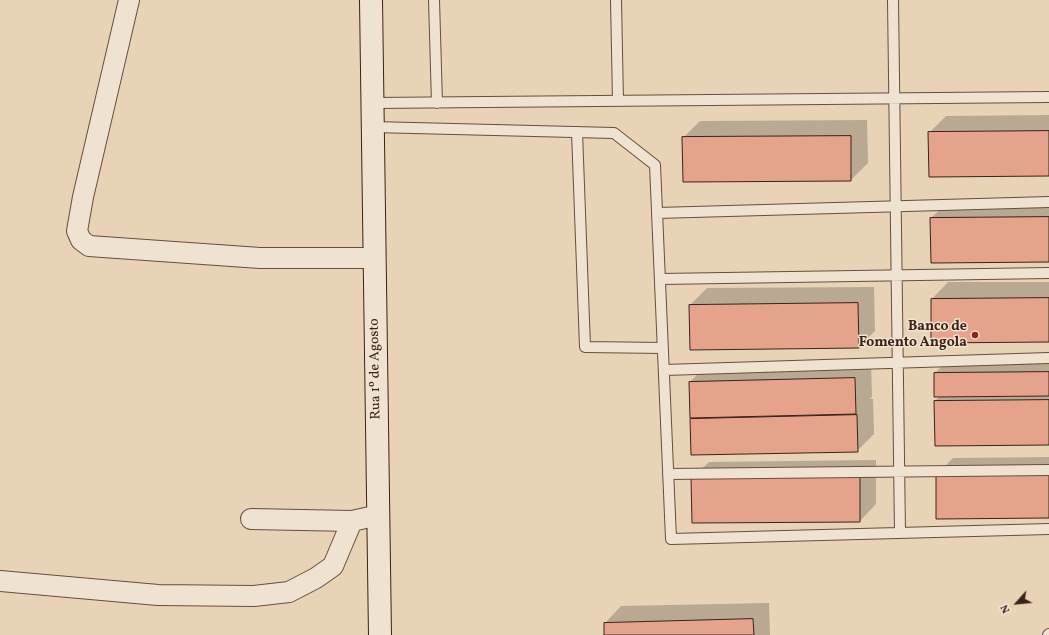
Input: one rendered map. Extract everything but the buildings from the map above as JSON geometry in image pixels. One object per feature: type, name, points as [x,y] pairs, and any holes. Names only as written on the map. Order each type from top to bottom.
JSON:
[{"type":"main road","name":"Rua 1º de Agosto","points":[[371,0],[380,635]]},
{"type":"street","points":[[129,0],[83,197],[77,231],[81,240],[89,246],[260,258],[374,258]]},
{"type":"street","points":[[251,519],[352,521],[379,515]]},
{"type":"street","points":[[0,581],[158,595],[254,596],[289,592],[316,578],[333,566],[352,521]]},
{"type":"lane","points":[[434,0],[437,103]]},
{"type":"lane","points":[[616,0],[618,101]]},
{"type":"lane","points":[[893,0],[900,533]]},
{"type":"lane","points":[[373,103],[1049,97]]},
{"type":"lane","points":[[373,127],[614,133],[655,165],[671,539],[1049,529]]},
{"type":"lane","points":[[577,132],[585,347],[663,348]]},
{"type":"lane","points":[[657,213],[1049,202]]},
{"type":"lane","points":[[660,279],[1049,273]]},
{"type":"lane","points":[[664,370],[1049,358]]},
{"type":"lane","points":[[668,474],[1049,470]]},
{"type":"place","name":"Banco de Fomento Angola","points":[[975,335]]}]
